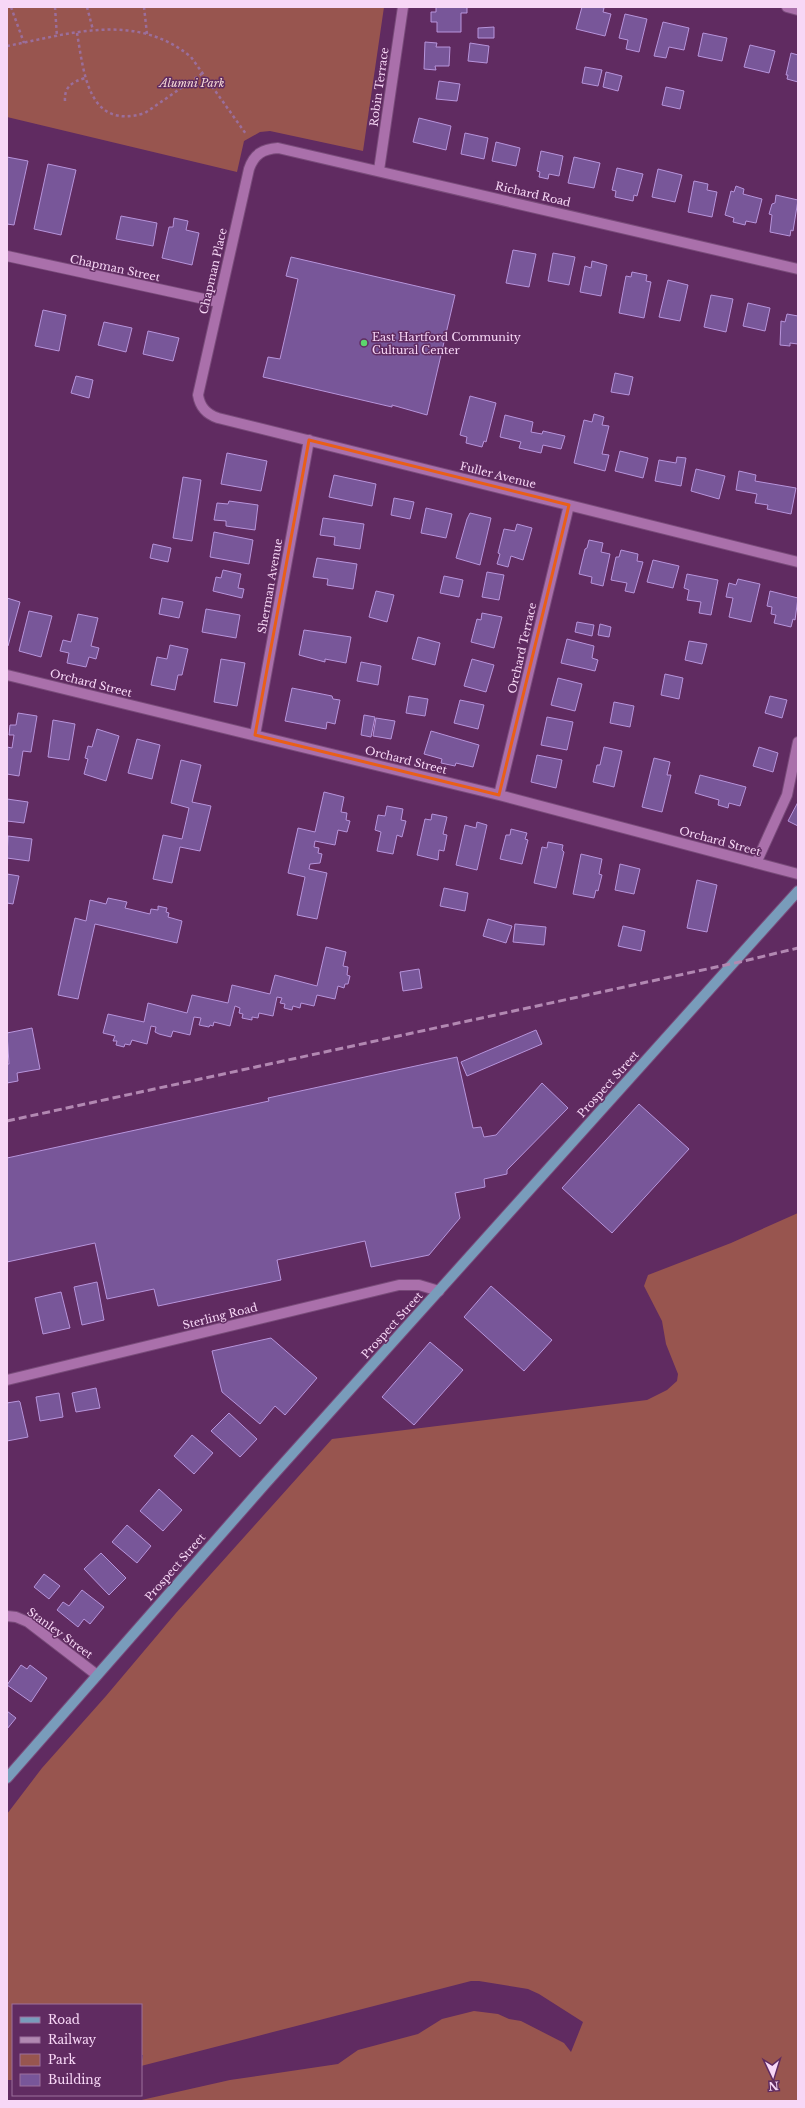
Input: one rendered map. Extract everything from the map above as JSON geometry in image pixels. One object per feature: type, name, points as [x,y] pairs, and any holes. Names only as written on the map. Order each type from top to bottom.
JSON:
[{"type":"main road","name":"Prospect Street","points":[[7,1778],[200,1557],[798,891]]},
{"type":"street","name":"Robin Terrace","points":[[380,170],[402,7]]},
{"type":"street","points":[[787,7],[798,10]]},
{"type":"street","name":"Richard Road","points":[[263,150],[278,148],[380,170],[798,269]]},
{"type":"street","name":"Chapman Place","points":[[199,402],[198,387],[249,168],[256,155],[263,150]]},
{"type":"street","name":"Chapman Street","points":[[7,256],[218,302]]},
{"type":"street","name":"Fuller Avenue","points":[[199,402],[207,412],[218,418],[798,562]]},
{"type":"street","name":"Sherman Avenue","points":[[255,735],[309,440]]},
{"type":"street","name":"Orchard Terrace","points":[[499,795],[569,506]]},
{"type":"street","name":"Orchard Street","points":[[7,675],[499,795],[798,874]]},
{"type":"street","points":[[756,864],[787,795],[798,742]]},
{"type":"street","name":"Sterling Road","points":[[7,1380],[399,1285],[419,1285],[439,1291]]},
{"type":"street","name":"Stanley Street","points":[[7,1616],[16,1617],[28,1622],[97,1675]]},
{"type":"path","points":[[11,7],[24,43]]},
{"type":"path","points":[[55,7],[57,37]]},
{"type":"path","points":[[87,7],[93,30]]},
{"type":"path","points":[[144,7],[147,34]]},
{"type":"path","points":[[7,46],[93,30],[114,28],[147,34],[179,47],[191,57],[246,134]]},
{"type":"path","points":[[77,33],[84,78],[88,90],[100,107],[110,112],[130,116],[145,113],[203,73]]},
{"type":"path","points":[[66,101],[66,91],[69,86],[72,83],[84,78]]},
{"type":"highlighted area","points":[[309,440],[569,505],[499,795],[255,735]]},
{"type":"green space","name":"Alumni Park","points":[[7,7],[384,7],[363,151],[270,131],[260,132],[244,141],[237,172],[7,117]]},
{"type":"green space","points":[[798,1213],[798,2101],[137,2101],[230,2080],[338,2064],[358,2050],[418,2034],[442,2019],[474,2011],[498,2014],[509,2019],[521,2021],[564,2043],[571,2052],[583,2022],[539,1994],[528,1989],[479,1981],[471,1981],[142,2066],[142,2004],[12,2004],[12,2080],[7,2080],[7,1814],[42,1768],[106,1696],[176,1613],[332,1439],[647,1400],[667,1390],[677,1381],[678,1374],[666,1344],[662,1321],[644,1286],[648,1275],[731,1243]]},
{"type":"building","points":[[436,7],[467,7],[467,13],[461,13],[461,32],[437,32],[437,22],[431,22],[431,12],[436,12]]},
{"type":"building","points":[[582,7],[600,7],[604,8],[603,12],[611,14],[605,36],[576,29]]},
{"type":"building","points":[[625,14],[647,19],[639,52],[626,49],[628,40],[619,38]]},
{"type":"building","points":[[663,22],[689,28],[684,50],[669,47],[666,58],[654,56]]},
{"type":"building","points":[[494,27],[494,38],[478,38],[478,28]]},
{"type":"building","points":[[703,33],[727,38],[722,61],[698,56]]},
{"type":"building","points":[[425,42],[437,43],[436,47],[450,47],[449,66],[435,66],[436,70],[424,69]]},
{"type":"building","points":[[470,43],[489,46],[487,63],[468,61]]},
{"type":"building","points":[[750,45],[775,51],[769,73],[744,67]]},
{"type":"building","points":[[791,53],[798,55],[798,82],[787,79],[788,75],[786,75]]},
{"type":"building","points":[[585,67],[602,70],[598,86],[582,83]]},
{"type":"building","points":[[606,72],[622,76],[618,91],[603,87]]},
{"type":"building","points":[[439,81],[460,84],[457,101],[436,99]]},
{"type":"building","points":[[666,87],[684,91],[680,109],[662,105]]},
{"type":"building","points":[[419,118],[451,126],[446,150],[413,142]]},
{"type":"building","points":[[465,133],[488,138],[484,159],[461,154]]},
{"type":"building","points":[[496,142],[520,148],[516,166],[492,161]]},
{"type":"building","points":[[541,151],[563,156],[559,176],[549,174],[548,179],[539,177],[540,172],[537,171]]},
{"type":"building","points":[[7,157],[28,161],[14,225],[7,224]]},
{"type":"building","points":[[574,157],[600,163],[594,188],[568,183]]},
{"type":"building","points":[[48,164],[76,170],[61,235],[34,229]]},
{"type":"building","points":[[617,168],[643,174],[637,196],[634,195],[633,201],[615,197],[616,191],[612,190]]},
{"type":"building","points":[[658,169],[682,175],[675,202],[652,197]]},
{"type":"building","points":[[694,181],[708,184],[707,190],[717,192],[712,217],[688,212]]},
{"type":"building","points":[[736,186],[744,189],[743,194],[762,199],[756,223],[746,221],[745,225],[733,222],[734,218],[725,215],[731,191],[734,192]]},
{"type":"building","points":[[776,195],[798,200],[793,231],[791,230],[790,236],[770,232],[772,215],[769,214],[772,204],[775,203]]},
{"type":"building","points":[[121,216],[157,223],[153,246],[116,239]]},
{"type":"building","points":[[174,218],[188,221],[186,230],[199,233],[192,265],[162,258],[169,227],[173,227]]},
{"type":"building","points":[[513,250],[536,254],[529,287],[506,283]]},
{"type":"building","points":[[553,253],[575,257],[569,285],[548,281]]},
{"type":"building","name":"East Hartford Community Cultural Center","points":[[291,257],[455,295],[427,415],[392,405],[392,407],[263,377],[268,357],[280,359],[298,279],[286,276]]},
{"type":"building","points":[[592,261],[607,265],[601,296],[580,292],[585,266],[591,268]]},
{"type":"building","points":[[632,272],[647,275],[646,281],[651,282],[644,318],[619,313],[626,276],[631,277]]},
{"type":"building","points":[[668,280],[688,285],[680,321],[659,317]]},
{"type":"building","points":[[711,295],[733,299],[726,332],[704,327]]},
{"type":"building","points":[[748,303],[770,308],[765,331],[743,326]]},
{"type":"building","points":[[43,310],[66,315],[59,351],[35,346]]},
{"type":"building","points":[[787,314],[798,316],[798,344],[790,343],[790,346],[780,345],[781,321],[785,322]]},
{"type":"building","points":[[104,322],[132,328],[126,352],[98,345]]},
{"type":"building","points":[[148,331],[179,338],[173,361],[143,354]]},
{"type":"building","points":[[615,373],[633,377],[629,395],[611,392]]},
{"type":"building","points":[[76,376],[93,380],[89,398],[71,393]]},
{"type":"building","points":[[470,396],[496,403],[486,442],[484,441],[482,447],[466,443],[467,437],[460,435]]},
{"type":"building","points":[[594,414],[604,417],[602,425],[609,426],[602,454],[609,455],[605,471],[574,463],[584,420],[592,422]]},
{"type":"building","points":[[505,415],[533,422],[531,432],[542,434],[543,431],[565,436],[561,449],[543,445],[541,453],[519,448],[521,442],[500,437]]},
{"type":"building","points":[[620,451],[648,458],[643,478],[615,471]]},
{"type":"building","points":[[227,453],[267,461],[261,491],[221,484]]},
{"type":"building","points":[[677,457],[686,458],[681,486],[655,481],[659,460],[676,463]]},
{"type":"building","points":[[696,469],[725,476],[719,499],[691,491]]},
{"type":"building","points":[[739,471],[756,475],[755,481],[796,488],[791,514],[767,509],[768,505],[755,503],[757,494],[736,490]]},
{"type":"building","points":[[334,475],[376,484],[372,506],[329,497]]},
{"type":"building","points":[[183,477],[201,480],[192,541],[173,538]]},
{"type":"building","points":[[394,498],[414,502],[410,519],[391,515]]},
{"type":"building","points":[[229,501],[258,505],[255,530],[226,526],[226,521],[214,520],[217,503],[228,504]]},
{"type":"building","points":[[426,508],[452,514],[446,538],[421,533]]},
{"type":"building","points":[[470,513],[491,518],[480,565],[456,558]]},
{"type":"building","points":[[323,518],[364,524],[360,549],[334,545],[335,537],[320,535]]},
{"type":"building","points":[[517,524],[532,528],[523,560],[511,556],[508,567],[497,564],[504,529],[515,531]]},
{"type":"building","points":[[214,532],[253,540],[249,564],[210,557]]},
{"type":"building","points":[[589,540],[603,543],[601,552],[610,554],[603,586],[591,583],[592,577],[579,574],[585,549],[587,548]]},
{"type":"building","points":[[153,544],[171,548],[168,562],[150,558]]},
{"type":"building","points":[[621,550],[638,554],[637,561],[643,562],[634,593],[625,591],[627,583],[611,580],[616,557],[619,557]]},
{"type":"building","points":[[317,558],[357,564],[353,589],[327,585],[328,579],[313,577]]},
{"type":"building","points":[[653,560],[679,566],[673,588],[647,582]]},
{"type":"building","points":[[223,570],[241,574],[238,588],[244,589],[242,598],[213,591],[216,577],[221,578]]},
{"type":"building","points":[[487,572],[504,575],[499,600],[482,597]]},
{"type":"building","points":[[687,574],[718,580],[711,615],[699,613],[701,602],[687,600],[689,590],[684,588]]},
{"type":"building","points":[[444,576],[463,580],[459,597],[440,593]]},
{"type":"building","points":[[738,579],[760,584],[751,622],[729,617],[733,598],[726,597],[729,583],[736,585]]},
{"type":"building","points":[[376,591],[394,595],[387,622],[369,617]]},
{"type":"building","points":[[770,591],[798,598],[795,620],[793,619],[791,627],[774,623],[776,615],[771,614],[772,607],[767,606]]},
{"type":"building","points":[[7,598],[20,602],[8,646],[7,646]]},
{"type":"building","points":[[162,598],[183,602],[179,618],[159,614]]},
{"type":"building","points":[[206,609],[240,615],[236,638],[202,632]]},
{"type":"building","points":[[29,611],[52,616],[41,657],[19,651]]},
{"type":"building","points":[[482,613],[502,617],[494,648],[471,642],[477,619],[481,620]]},
{"type":"building","points":[[78,614],[98,618],[91,646],[99,648],[96,659],[89,657],[86,667],[67,663],[69,653],[60,651],[63,640],[71,642]]},
{"type":"building","points":[[577,622],[594,625],[592,636],[575,632]]},
{"type":"building","points":[[600,624],[611,627],[609,637],[598,635]]},
{"type":"building","points":[[304,630],[351,637],[346,663],[325,659],[325,662],[299,655]]},
{"type":"building","points":[[418,637],[440,643],[435,665],[412,659]]},
{"type":"building","points":[[567,639],[594,646],[592,658],[598,660],[595,671],[561,663]]},
{"type":"building","points":[[689,641],[707,644],[702,664],[685,660]]},
{"type":"building","points":[[170,645],[188,649],[182,675],[178,675],[175,690],[151,685],[157,657],[167,659]]},
{"type":"building","points":[[221,659],[245,663],[237,706],[214,702]]},
{"type":"building","points":[[472,659],[494,665],[486,692],[464,686]]},
{"type":"building","points":[[361,662],[381,666],[378,685],[357,681]]},
{"type":"building","points":[[665,674],[683,678],[679,699],[661,695]]},
{"type":"building","points":[[558,678],[582,684],[575,711],[551,705]]},
{"type":"building","points":[[292,688],[332,696],[333,699],[340,700],[335,724],[327,722],[326,729],[285,721]]},
{"type":"building","points":[[409,696],[428,699],[425,716],[406,713]]},
{"type":"building","points":[[770,696],[787,700],[782,718],[765,713]]},
{"type":"building","points":[[460,700],[484,705],[478,729],[454,723]]},
{"type":"building","points":[[614,702],[634,706],[630,727],[610,723]]},
{"type":"building","points":[[18,713],[37,716],[31,752],[23,751],[19,776],[7,774],[7,747],[12,748],[14,735],[9,735],[10,725],[16,725]]},
{"type":"building","points":[[364,715],[375,717],[371,737],[361,735]]},
{"type":"building","points":[[547,717],[573,722],[567,750],[541,745]]},
{"type":"building","points":[[376,718],[395,721],[391,739],[373,736]]},
{"type":"building","points":[[53,720],[75,724],[69,760],[48,757]]},
{"type":"building","points":[[97,729],[119,736],[106,781],[84,774],[88,759],[85,758],[88,746],[92,747]]},
{"type":"building","points":[[431,731],[479,745],[473,767],[456,763],[455,766],[441,763],[442,759],[424,754]]},
{"type":"building","points":[[137,739],[160,745],[152,779],[128,773]]},
{"type":"building","points":[[604,747],[622,751],[614,787],[593,782],[597,765],[600,765]]},
{"type":"building","points":[[759,747],[778,753],[773,772],[753,766]]},
{"type":"building","points":[[537,755],[562,760],[556,788],[531,782]]},
{"type":"building","points":[[654,758],[670,762],[667,775],[671,775],[662,812],[642,807]]},
{"type":"building","points":[[181,760],[201,765],[192,802],[211,806],[200,851],[180,847],[172,883],[153,879],[163,835],[182,839],[189,808],[171,803]]},
{"type":"building","points":[[700,775],[746,787],[740,806],[729,803],[728,808],[718,805],[719,800],[695,793]]},
{"type":"building","points":[[324,792],[344,797],[341,812],[347,813],[346,820],[350,821],[347,832],[338,830],[335,845],[315,841],[314,847],[319,848],[318,853],[322,854],[320,863],[310,864],[309,869],[327,873],[317,919],[297,915],[305,877],[288,873],[298,828],[315,832]]},
{"type":"building","points":[[7,799],[28,802],[24,823],[7,821]]},
{"type":"building","points":[[798,802],[798,826],[788,821]]},
{"type":"building","points":[[387,806],[403,809],[401,820],[406,821],[402,837],[397,835],[393,854],[377,851],[381,832],[375,830],[378,815],[385,816]]},
{"type":"building","points":[[432,814],[447,817],[443,834],[447,835],[444,851],[439,850],[438,860],[417,855],[425,819],[431,820]]},
{"type":"building","points":[[477,822],[487,825],[477,870],[456,865],[465,825],[476,828]]},
{"type":"building","points":[[511,829],[527,833],[525,839],[528,840],[522,864],[500,859],[506,835],[510,835]]},
{"type":"building","points":[[8,836],[32,839],[29,861],[7,858]]},
{"type":"building","points":[[548,842],[563,845],[562,850],[564,852],[556,888],[534,883],[542,847],[547,848]]},
{"type":"building","points":[[581,854],[602,859],[599,874],[602,875],[598,891],[596,890],[594,898],[573,894]]},
{"type":"building","points":[[620,864],[640,869],[634,894],[615,890]]},
{"type":"building","points":[[7,874],[19,876],[13,904],[7,903]]},
{"type":"building","points":[[697,880],[717,885],[707,932],[687,928]]},
{"type":"building","points":[[444,888],[468,893],[465,911],[440,906]]},
{"type":"building","points":[[108,898],[127,902],[125,908],[150,914],[151,909],[158,910],[158,906],[167,908],[166,912],[169,913],[168,917],[182,921],[177,943],[95,924],[78,999],[58,995],[75,918],[86,921],[90,900],[106,904]]},
{"type":"building","points":[[488,919],[512,926],[506,943],[483,936]]},
{"type":"building","points":[[515,924],[546,927],[544,945],[513,942]]},
{"type":"building","points":[[623,926],[645,931],[641,951],[618,946]]},
{"type":"building","points":[[326,947],[346,952],[343,966],[348,967],[347,975],[350,976],[348,984],[345,984],[344,988],[338,986],[335,999],[317,995],[314,1006],[301,1003],[300,1008],[293,1006],[292,1010],[284,1008],[285,1004],[280,1003],[282,998],[277,997],[273,1016],[259,1013],[258,1018],[252,1017],[252,1020],[242,1018],[243,1014],[239,1013],[240,1008],[235,1006],[230,1026],[214,1022],[213,1026],[210,1025],[209,1027],[199,1025],[201,1018],[194,1017],[190,1035],[173,1031],[171,1037],[155,1032],[156,1027],[151,1026],[147,1044],[132,1040],[130,1045],[125,1044],[124,1047],[116,1045],[117,1041],[113,1041],[115,1036],[103,1033],[108,1014],[144,1022],[148,1003],[187,1013],[192,995],[228,1003],[232,985],[270,994],[275,975],[317,986]]},
{"type":"building","points":[[419,969],[422,988],[403,991],[400,972]]},
{"type":"building","points":[[32,1028],[40,1069],[17,1073],[18,1081],[7,1083],[7,1064],[9,1064],[7,1033]]},
{"type":"building","points":[[536,1030],[542,1044],[467,1076],[461,1062]]},
{"type":"building","points":[[457,1057],[473,1128],[481,1127],[484,1137],[496,1135],[542,1083],[568,1108],[507,1170],[507,1174],[484,1179],[485,1187],[455,1193],[460,1218],[429,1255],[371,1267],[365,1241],[277,1260],[281,1280],[158,1306],[154,1289],[107,1299],[95,1243],[7,1262],[7,1158],[269,1101],[268,1098]]},
{"type":"building","points":[[639,1104],[689,1149],[612,1233],[562,1188]]},
{"type":"building","points":[[97,1282],[104,1320],[82,1325],[74,1287]]},
{"type":"building","points":[[491,1286],[552,1340],[524,1371],[464,1317]]},
{"type":"building","points":[[61,1292],[70,1328],[43,1334],[35,1298]]},
{"type":"building","points":[[271,1338],[317,1378],[285,1415],[275,1406],[260,1424],[222,1392],[212,1351]]},
{"type":"building","points":[[430,1342],[463,1370],[414,1425],[382,1397]]},
{"type":"building","points":[[96,1388],[100,1408],[76,1412],[72,1393]]},
{"type":"building","points":[[59,1393],[63,1417],[40,1421],[36,1397]]},
{"type":"building","points":[[19,1401],[28,1437],[7,1441],[7,1403]]},
{"type":"building","points":[[229,1413],[257,1439],[240,1457],[211,1431]]},
{"type":"building","points":[[192,1435],[213,1453],[194,1474],[174,1456]]},
{"type":"building","points":[[159,1489],[182,1510],[163,1531],[140,1511]]},
{"type":"building","points":[[127,1525],[151,1546],[137,1563],[112,1542]]},
{"type":"building","points":[[101,1553],[126,1578],[109,1595],[84,1569]]},
{"type":"building","points":[[44,1574],[60,1586],[49,1599],[34,1587]]},
{"type":"building","points":[[82,1590],[104,1607],[90,1624],[84,1619],[78,1627],[57,1610],[63,1602],[69,1606]]},
{"type":"building","points":[[21,1665],[27,1669],[30,1665],[47,1678],[31,1702],[7,1685]]},
{"type":"building","points":[[7,1711],[16,1718],[7,1729]]},
{"type":"railway","points":[[7,1121],[798,948]]},
{"type":"place","name":"East Hartford Community Cultural Center","points":[[364,343]]}]
